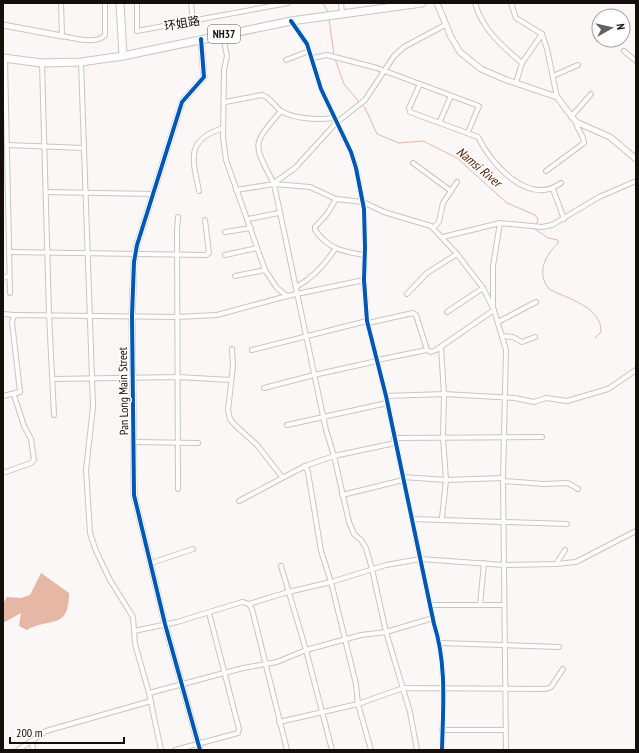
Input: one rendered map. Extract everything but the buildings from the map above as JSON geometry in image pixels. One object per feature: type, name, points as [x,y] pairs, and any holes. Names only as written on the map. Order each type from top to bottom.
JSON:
[{"type":"highway","points":[[120,3],[123,56]]},
{"type":"highway","name":"NH37","points":[[4,58],[42,63],[81,62],[123,56],[291,21],[422,3]]},
{"type":"street","points":[[61,3],[62,36]]},
{"type":"street","points":[[3,25],[88,40],[104,37],[105,3]]},
{"type":"street","name":"环姐路","points":[[137,3],[137,31],[288,3]]},
{"type":"street","points":[[191,3],[193,21]]},
{"type":"street","points":[[341,3],[342,13]]},
{"type":"street","points":[[436,3],[460,52],[481,69],[557,98]]},
{"type":"street","points":[[476,3],[478,15],[485,27],[505,48],[522,62]]},
{"type":"street","points":[[511,3],[516,18],[542,34],[557,98],[571,117],[576,122],[610,137],[636,158]]},
{"type":"street","points":[[291,21],[307,44],[321,89],[333,118],[354,160],[363,202],[365,254],[364,280],[368,322],[386,396],[420,559],[440,643],[443,689],[442,750]]},
{"type":"street","points":[[274,184],[299,164],[336,123],[362,101],[394,56],[404,47],[446,25]]},
{"type":"street","points":[[223,34],[227,56],[224,70],[225,102],[223,128],[226,160],[265,270],[276,288],[287,296]]},
{"type":"street","points":[[516,83],[522,62],[542,34]]},
{"type":"street","name":"Pan Long Main Street","points":[[200,39],[204,77],[182,102],[153,194],[135,254],[132,316],[134,495],[165,624],[183,683],[200,750]]},
{"type":"street","points":[[286,60],[309,51]]},
{"type":"street","points":[[624,51],[636,61]]},
{"type":"street","points":[[312,58],[321,55],[332,56],[384,70],[480,107],[468,132]]},
{"type":"street","points":[[4,58],[10,293]]},
{"type":"street","points":[[81,62],[93,407],[86,470],[90,533],[96,551],[110,580],[131,611],[133,617],[135,644],[151,701],[161,750]]},
{"type":"street","points":[[42,63],[49,314],[54,415]]},
{"type":"street","points":[[553,76],[578,65]]},
{"type":"street","points":[[420,84],[409,110],[478,137],[488,154],[517,182],[526,188],[535,190],[553,189],[562,183]]},
{"type":"street","points":[[571,117],[592,94]]},
{"type":"street","points":[[225,102],[262,95],[266,96],[281,111],[301,118],[333,118]]},
{"type":"street","points":[[440,121],[451,96]]},
{"type":"street","points":[[281,111],[258,139],[260,156],[274,184],[279,214],[298,294],[323,417],[334,456],[349,522],[354,534],[361,540],[366,548],[386,632],[410,712],[418,750]]},
{"type":"street","points":[[546,171],[584,143],[584,139],[577,127],[576,122]]},
{"type":"street","points":[[200,191],[194,158],[196,144],[208,133],[223,128]]},
{"type":"street","points":[[7,145],[84,148]]},
{"type":"street","points":[[413,163],[451,191]]},
{"type":"street","points":[[443,237],[500,223],[535,226],[552,225],[599,197],[636,181]]},
{"type":"street","points":[[433,228],[439,222],[443,203],[457,182]]},
{"type":"street","points":[[236,190],[274,184],[310,186],[336,199],[363,202],[384,212],[433,228],[458,254],[483,288],[493,308],[506,350],[503,480],[506,750]]},
{"type":"street","points":[[553,189],[564,219]]},
{"type":"street","points":[[46,192],[153,194]]},
{"type":"street","points":[[336,199],[327,214],[315,228],[323,240],[335,249],[365,254]]},
{"type":"street","points":[[248,220],[279,214]]},
{"type":"street","points":[[178,216],[178,489]]},
{"type":"street","points":[[9,252],[48,254],[208,254],[205,220]]},
{"type":"street","points":[[493,308],[493,266],[500,223]]},
{"type":"street","points":[[225,232],[251,228]]},
{"type":"street","points":[[225,255],[257,248]]},
{"type":"street","points":[[296,288],[309,280],[323,267],[335,249]]},
{"type":"street","points":[[407,294],[427,273],[458,254]]},
{"type":"street","points":[[235,276],[265,270]]},
{"type":"street","points":[[3,278],[9,276]]},
{"type":"street","points":[[3,314],[177,317],[217,315],[287,296],[364,280]]},
{"type":"street","points":[[447,312],[483,288]]},
{"type":"street","points":[[498,322],[536,302]]},
{"type":"street","points":[[264,388],[377,360],[427,350],[431,352],[493,308]]},
{"type":"street","points":[[252,350],[306,335],[413,313],[416,315],[427,350]]},
{"type":"street","points":[[3,396],[14,395],[20,392],[12,322],[14,315]]},
{"type":"street","points":[[502,336],[513,338],[522,342],[535,337]]},
{"type":"street","points":[[440,347],[444,394],[443,437],[446,480],[442,518]]},
{"type":"street","points":[[232,350],[228,410],[230,419],[257,445],[282,477]]},
{"type":"street","points":[[386,396],[444,394],[506,397],[534,402],[546,398],[566,401],[608,389],[636,370]]},
{"type":"street","points":[[53,379],[132,379],[178,377],[231,380]]},
{"type":"street","points":[[3,473],[31,463],[34,460],[30,439],[14,395]]},
{"type":"street","points":[[287,425],[387,403]]},
{"type":"street","points":[[394,438],[542,437]]},
{"type":"street","points":[[134,442],[198,443]]},
{"type":"street","points":[[239,501],[305,466],[334,456],[395,443]]},
{"type":"street","points":[[305,466],[308,472],[321,551],[356,684],[358,704],[371,750]]},
{"type":"street","points":[[342,495],[403,478],[568,483],[578,489]]},
{"type":"street","points":[[412,519],[442,518],[567,524]]},
{"type":"street","points":[[134,631],[150,629],[165,624],[210,614],[242,602],[249,604],[372,569],[420,559],[504,564],[556,564],[576,562],[636,531]]},
{"type":"street","points":[[151,563],[192,549]]},
{"type":"street","points":[[556,564],[565,550]]},
{"type":"street","points":[[480,605],[484,563]]},
{"type":"street","points":[[281,566],[306,650],[332,750]]},
{"type":"street","points":[[249,604],[252,609],[287,750]]},
{"type":"street","points":[[431,605],[504,605]]},
{"type":"street","points":[[175,750],[238,733],[239,730],[210,614]]},
{"type":"street","points":[[149,693],[183,683],[277,662],[306,650],[345,641],[361,635],[386,632],[433,618]]},
{"type":"street","points":[[440,643],[559,647]]},
{"type":"street","points":[[279,722],[358,704],[403,688],[546,689],[551,687],[563,669]]},
{"type":"street","points":[[18,750],[46,731],[151,701]]},
{"type":"street","points":[[442,730],[505,730]]},
{"type":"street","points":[[32,741],[33,750]]},
{"type":"shaded area","points":[[41,573],[69,593],[66,613],[62,618],[56,621],[35,626],[27,630],[19,626],[21,613],[3,623],[3,604],[7,597],[21,598],[30,595]]},
{"type":"waterway","name":"Namsi River","points":[[323,3],[328,12]]},
{"type":"waterway","name":"Namsi River","points":[[329,19],[334,55]]},
{"type":"waterway","name":"Namsi River","points":[[335,59],[344,84],[359,102]]},
{"type":"waterway","name":"Namsi River","points":[[361,104],[365,108],[377,134],[399,143],[423,141],[457,158],[507,203],[535,215],[538,219],[536,226]]},
{"type":"waterway","name":"Namsi River","points":[[535,229],[548,238],[558,240],[558,243],[549,253],[544,265],[543,277],[545,283],[549,289],[574,300],[590,310],[596,316],[600,323],[601,332],[595,338]]},
{"type":"cycle path","points":[[291,21],[307,44],[321,89],[351,152],[356,168],[364,209],[364,280],[367,321],[386,396],[441,655],[443,670],[442,750]]},
{"type":"cycle path","points":[[200,750],[165,624],[134,495],[132,316],[134,262],[137,245],[182,102],[204,77],[201,39]]}]
